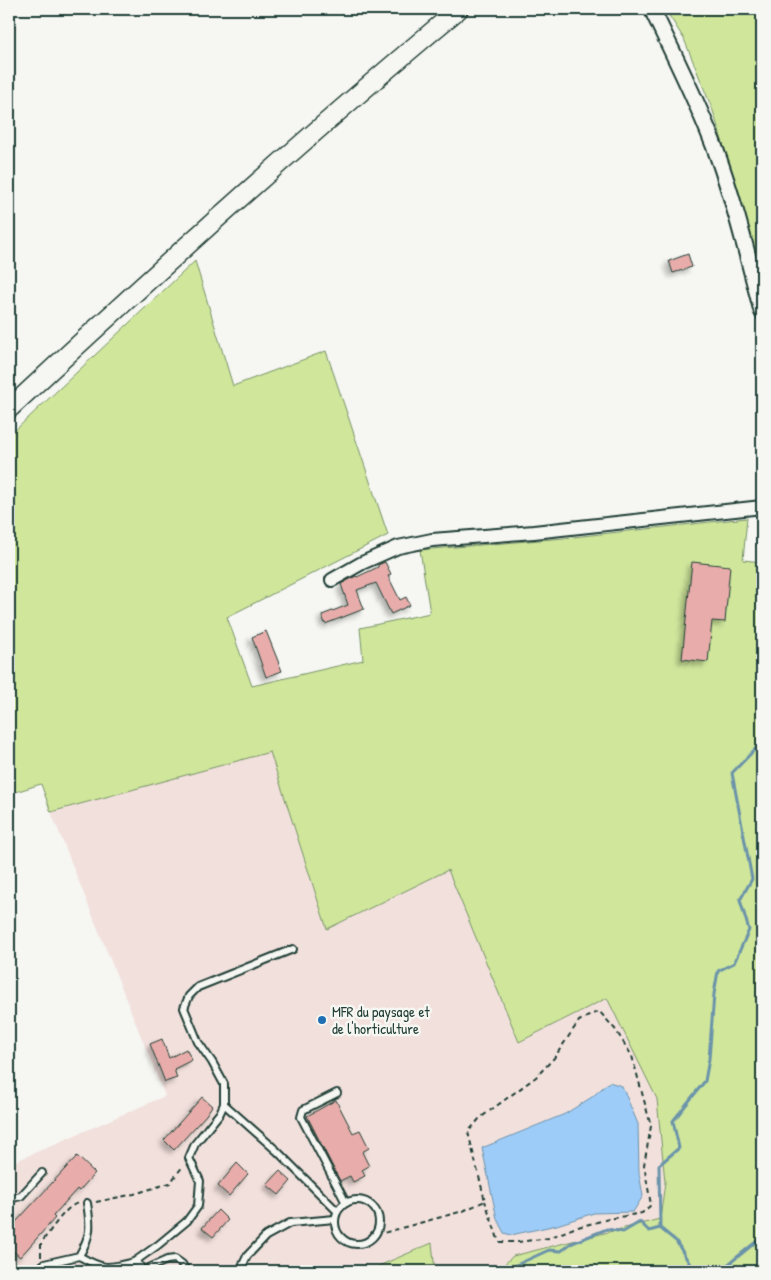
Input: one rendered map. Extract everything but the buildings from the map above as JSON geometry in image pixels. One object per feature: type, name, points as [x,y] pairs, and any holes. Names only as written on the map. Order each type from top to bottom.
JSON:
[{"type":"main road","points":[[9,409],[240,199],[398,59],[459,9]]},
{"type":"street","points":[[652,9],[715,149],[727,183],[762,311]]},
{"type":"street","points":[[332,580],[362,563],[398,547],[432,540],[534,532],[762,507]]},
{"type":"lane","points":[[37,1271],[44,1264],[78,1256],[97,1266],[109,1268],[134,1262],[187,1221],[198,1206],[200,1181],[189,1158],[195,1144],[220,1113],[224,1104],[224,1084],[198,1042],[184,1008],[189,996],[198,987],[293,949]]},
{"type":"lane","points":[[337,1093],[303,1110],[301,1117],[346,1203]]},
{"type":"lane","points":[[224,1104],[277,1151],[337,1211]]},
{"type":"lane","points":[[9,1199],[21,1196],[42,1173]]},
{"type":"lane","points":[[353,1200],[372,1205],[379,1215],[380,1224],[376,1235],[370,1241],[362,1244],[347,1242],[339,1234],[335,1226],[337,1211],[353,1200]]},
{"type":"lane","points":[[78,1256],[87,1242],[90,1226],[87,1203]]},
{"type":"lane","points":[[240,1271],[247,1256],[266,1236],[290,1223],[335,1220]]},
{"type":"lane","points":[[134,1262],[140,1266],[142,1271],[167,1260],[175,1259],[182,1264],[186,1271]]},
{"type":"path","points":[[599,1011],[615,1028],[632,1056],[650,1126],[644,1164],[651,1205],[642,1213],[600,1221],[574,1228],[549,1238],[518,1242],[499,1242],[485,1201],[468,1132],[480,1118],[536,1077],[554,1058],[579,1021],[599,1011]]},
{"type":"path","points":[[44,1264],[41,1256],[41,1243],[69,1208],[75,1204],[134,1194],[170,1183],[189,1158]]},
{"type":"path","points":[[376,1235],[462,1211],[485,1201]]},
{"type":"path","points":[[9,1264],[17,1271]]},
{"type":"shaded area","name":"MFR du paysage et de l'horticulture","points":[[270,752],[327,929],[448,869],[519,1042],[607,998],[657,1099],[665,1182],[660,1219],[513,1256],[497,1271],[435,1271],[431,1243],[367,1271],[9,1271],[9,1164],[165,1096],[51,812]]},
{"type":"green space","points":[[665,9],[762,9],[762,272],[713,111],[684,39]]},
{"type":"green space","points":[[195,261],[233,386],[326,351],[388,535],[227,617],[252,686],[363,660],[360,628],[430,613],[420,550],[564,538],[747,518],[743,560],[762,562],[762,1271],[497,1271],[513,1256],[660,1219],[665,1182],[657,1099],[607,998],[519,1042],[448,870],[327,929],[270,752],[51,812],[41,784],[9,794],[9,436]]},
{"type":"green space","points":[[432,1243],[435,1271],[367,1271]]},
{"type":"water","points":[[609,1082],[622,1086],[638,1124],[639,1173],[643,1196],[633,1212],[594,1213],[557,1225],[511,1235],[504,1233],[497,1219],[482,1148],[565,1114],[592,1097]]},
{"type":"waterway","points":[[698,1271],[691,1266],[676,1241],[660,1228],[659,1165],[679,1148],[673,1121],[705,1081],[718,971],[734,963],[749,930],[740,900],[752,879],[732,773],[762,742]]},
{"type":"waterway","points":[[503,1271],[549,1250],[561,1251],[570,1244],[607,1229],[623,1232],[640,1222],[649,1231],[660,1228]]},
{"type":"waterway","points":[[720,1271],[762,1237]]},
{"type":"place","name":"MFR du paysage et de l'horticulture","points":[[322,1020]]}]
